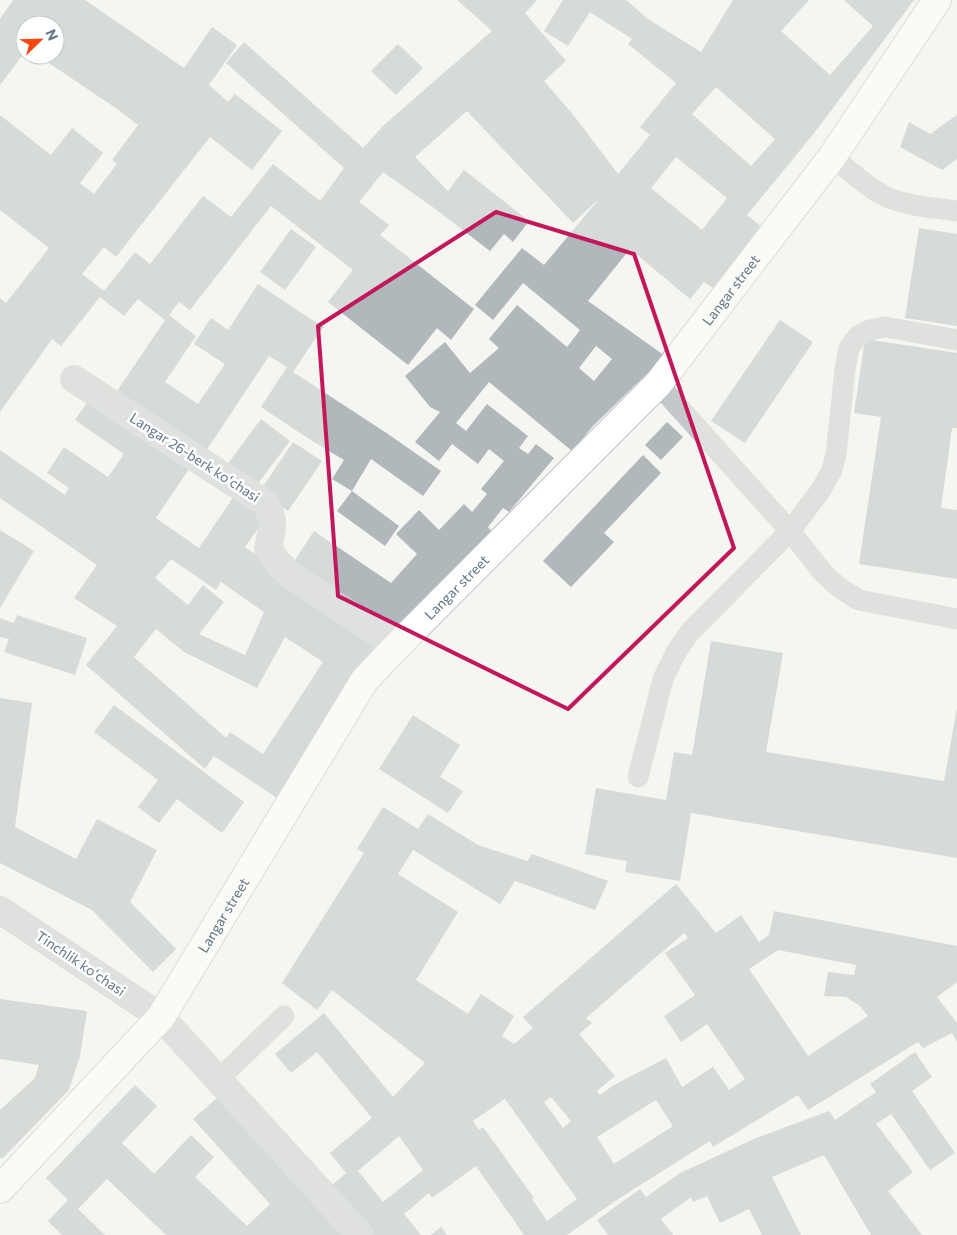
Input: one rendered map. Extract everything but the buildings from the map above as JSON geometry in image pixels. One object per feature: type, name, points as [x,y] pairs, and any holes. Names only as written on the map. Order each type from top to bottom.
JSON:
[{"type":"street","name":"Langar street","points":[[0,1189],[161,1016],[364,680],[658,384],[832,157],[936,0]]},
{"type":"street","name":"Langar 26-berk koʻchasi","points":[[74,379],[265,503],[274,521],[268,548],[278,563],[292,576],[397,646]]},
{"type":"street","name":"Tinchlik koʻchasi","points":[[0,910],[161,1016],[360,1235]]},
{"type":"lane","points":[[832,157],[875,190],[891,198],[905,203],[957,212]]},
{"type":"lane","points":[[638,777],[663,679],[676,652],[690,632],[790,531],[821,490],[832,470],[836,454],[848,348],[858,336],[870,330],[885,327],[957,340]]},
{"type":"lane","points":[[658,384],[790,531],[824,574],[841,589],[859,600],[957,619]]},
{"type":"lane","points":[[218,1080],[284,1016]]},
{"type":"highlighted area","points":[[496,212],[634,254],[734,548],[568,709],[338,596],[318,326]]}]
